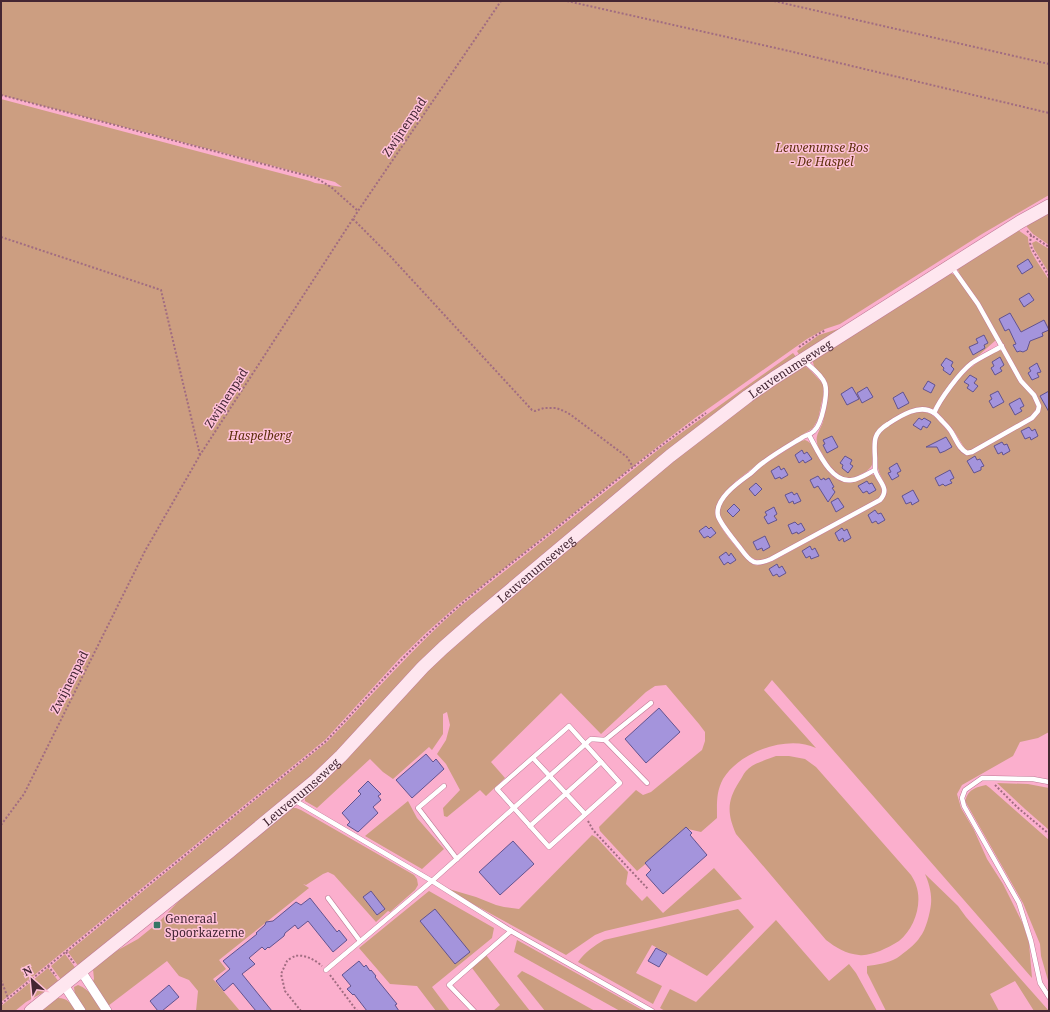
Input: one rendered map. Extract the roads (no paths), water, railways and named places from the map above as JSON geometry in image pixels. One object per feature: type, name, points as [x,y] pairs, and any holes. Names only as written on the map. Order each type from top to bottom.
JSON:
[{"type":"main road","name":"Leuvenumseweg","points":[[31,1011],[316,780],[341,756],[424,667],[476,619],[670,456],[748,396],[951,265],[1020,222],[1049,206]]},
{"type":"street","points":[[81,972],[107,1011]]},
{"type":"street","points":[[64,985],[81,1011]]},
{"type":"lane","points":[[803,360],[825,382],[826,392],[821,420],[816,430],[764,462],[738,482],[726,494],[719,507],[718,515],[722,523],[745,555],[756,563],[772,559],[880,500],[884,496],[884,488],[875,470],[875,438],[878,432],[898,417],[915,410],[934,413],[952,432],[960,447],[967,453],[972,452],[1032,418],[1038,411],[1039,406],[1037,400],[1021,381],[978,304],[951,265]]},
{"type":"lane","points":[[934,413],[949,388],[962,372],[972,363],[1002,346]]},
{"type":"lane","points":[[809,434],[829,469],[842,480],[854,480],[875,470]]},
{"type":"lane","points":[[605,740],[651,703]]},
{"type":"lane","points":[[569,726],[620,784],[548,847],[497,789],[533,758],[569,726]]},
{"type":"lane","points":[[326,970],[432,881],[591,739],[605,740],[647,783]]},
{"type":"lane","points":[[533,758],[585,814]]},
{"type":"lane","points":[[530,826],[601,762]]},
{"type":"lane","points":[[1049,782],[1033,779],[982,778],[965,790],[962,798],[964,806],[1019,903],[1031,941],[1040,983],[1049,997]]},
{"type":"lane","points":[[444,786],[418,808],[457,859]]},
{"type":"lane","points":[[293,799],[432,881],[511,931],[652,1011]]},
{"type":"lane","points":[[328,898],[360,941]]},
{"type":"lane","points":[[474,1011],[449,985],[511,931]]},
{"type":"place","name":"Generaal Spoorkazerne","points":[[157,925]]},
{"type":"park label","name":"Leuvenumse Bos - De Haspel","points":[[822,154]]},
{"type":"park label","name":"Haspelberg","points":[[260,435]]}]
